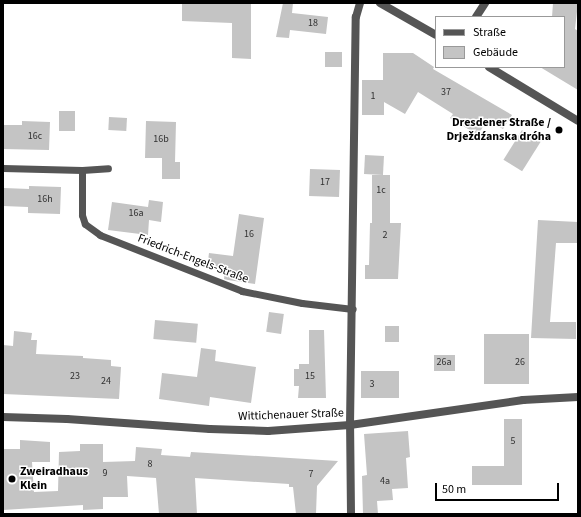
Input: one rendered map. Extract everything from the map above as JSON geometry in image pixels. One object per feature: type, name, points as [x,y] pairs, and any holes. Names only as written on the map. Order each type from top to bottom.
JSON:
[{"type":"street","points":[[351,514],[350,425],[353,309],[356,17],[360,3]]},
{"type":"street","points":[[380,3],[435,34]]},
{"type":"street","points":[[477,16],[485,3]]},
{"type":"street","points":[[491,68],[578,121]]},
{"type":"street","name":"Wittichenauer Straße","points":[[3,417],[245,430],[308,429],[350,425],[524,400],[578,397]]},
{"type":"lane","points":[[3,168],[82,170],[108,168]]},
{"type":"lane","name":"Friedrich-Engels-Straße","points":[[82,170],[82,214],[85,224],[100,235],[242,291],[302,303],[353,309]]},
{"type":"building","points":[[182,3],[251,3],[251,59],[232,58],[232,23],[182,21]]},
{"type":"building","points":[[283,3],[293,3],[292,13],[328,17],[326,34],[290,30],[289,38],[276,37]]},
{"type":"building","points":[[553,3],[578,3],[575,29],[578,31],[578,90],[542,68],[565,68],[565,16],[552,16]]},
{"type":"building","points":[[325,52],[342,52],[342,67],[325,67]]},
{"type":"building","points":[[383,53],[413,53],[434,67],[433,69],[512,115],[503,129],[487,120],[478,135],[450,118],[453,114],[418,92],[405,114],[384,102],[384,115],[362,115],[362,80],[383,80]]},
{"type":"building","points":[[59,111],[75,111],[75,131],[59,131]]},
{"type":"building","points":[[109,117],[127,118],[126,131],[108,130]]},
{"type":"building","points":[[22,121],[50,122],[49,150],[3,149],[3,125],[22,125]]},
{"type":"building","points":[[146,121],[176,122],[175,162],[180,162],[180,179],[162,179],[162,158],[145,158]]},
{"type":"building","points":[[522,130],[541,142],[522,171],[503,160]]},
{"type":"building","points":[[365,155],[384,156],[383,175],[364,174]]},
{"type":"building","points":[[310,169],[340,170],[339,197],[309,196]]},
{"type":"building","points":[[372,175],[390,175],[390,223],[401,223],[398,279],[365,279],[365,265],[369,265],[370,223],[372,223]]},
{"type":"building","points":[[29,186],[61,187],[60,214],[28,213],[28,207],[3,206],[4,188],[29,189]]},
{"type":"building","points":[[149,200],[163,202],[161,222],[149,220],[148,235],[108,230],[112,202],[148,207]]},
{"type":"building","points":[[239,214],[264,218],[255,284],[224,279],[225,271],[207,268],[209,253],[233,256]]},
{"type":"building","points":[[538,220],[578,222],[578,243],[556,243],[550,322],[576,322],[576,339],[531,338]]},
{"type":"building","points":[[269,312],[284,314],[281,334],[266,332]]},
{"type":"building","points":[[155,320],[198,324],[196,343],[153,339]]},
{"type":"building","points":[[385,326],[399,326],[399,342],[385,342]]},
{"type":"building","points":[[309,330],[324,330],[326,398],[298,398],[299,386],[294,386],[294,369],[299,369],[299,364],[309,364]]},
{"type":"building","points":[[14,331],[32,333],[31,340],[37,340],[36,354],[83,356],[83,358],[111,360],[111,366],[121,367],[119,399],[3,394],[3,345],[13,346]]},
{"type":"building","points":[[484,334],[529,334],[529,384],[484,384]]},
{"type":"building","points":[[201,348],[216,350],[215,361],[256,367],[251,403],[210,397],[209,406],[159,399],[162,373],[197,377]]},
{"type":"building","points":[[434,355],[455,355],[455,371],[434,371]]},
{"type":"building","points":[[361,371],[399,371],[399,398],[361,398]]},
{"type":"building","points":[[504,419],[522,419],[522,485],[472,485],[472,466],[504,466]]},
{"type":"building","points":[[408,431],[410,457],[406,458],[408,488],[392,489],[393,500],[377,501],[378,514],[363,514],[362,476],[367,475],[364,434]]},
{"type":"building","points":[[20,440],[50,442],[50,462],[32,462],[34,492],[58,491],[59,452],[80,451],[80,444],[103,444],[103,462],[135,461],[136,447],[162,449],[161,455],[190,457],[191,452],[338,461],[317,486],[316,514],[296,514],[293,487],[289,487],[289,484],[195,478],[197,514],[159,514],[156,478],[127,476],[128,497],[103,497],[103,509],[83,510],[83,505],[3,510],[3,449],[20,449]]},
{"type":"place","name":"Dresdener Straße / Drježdźanska dróha","points":[[559,130]]},
{"type":"place","name":"Zweiradhaus Klein","points":[[12,479]]}]
